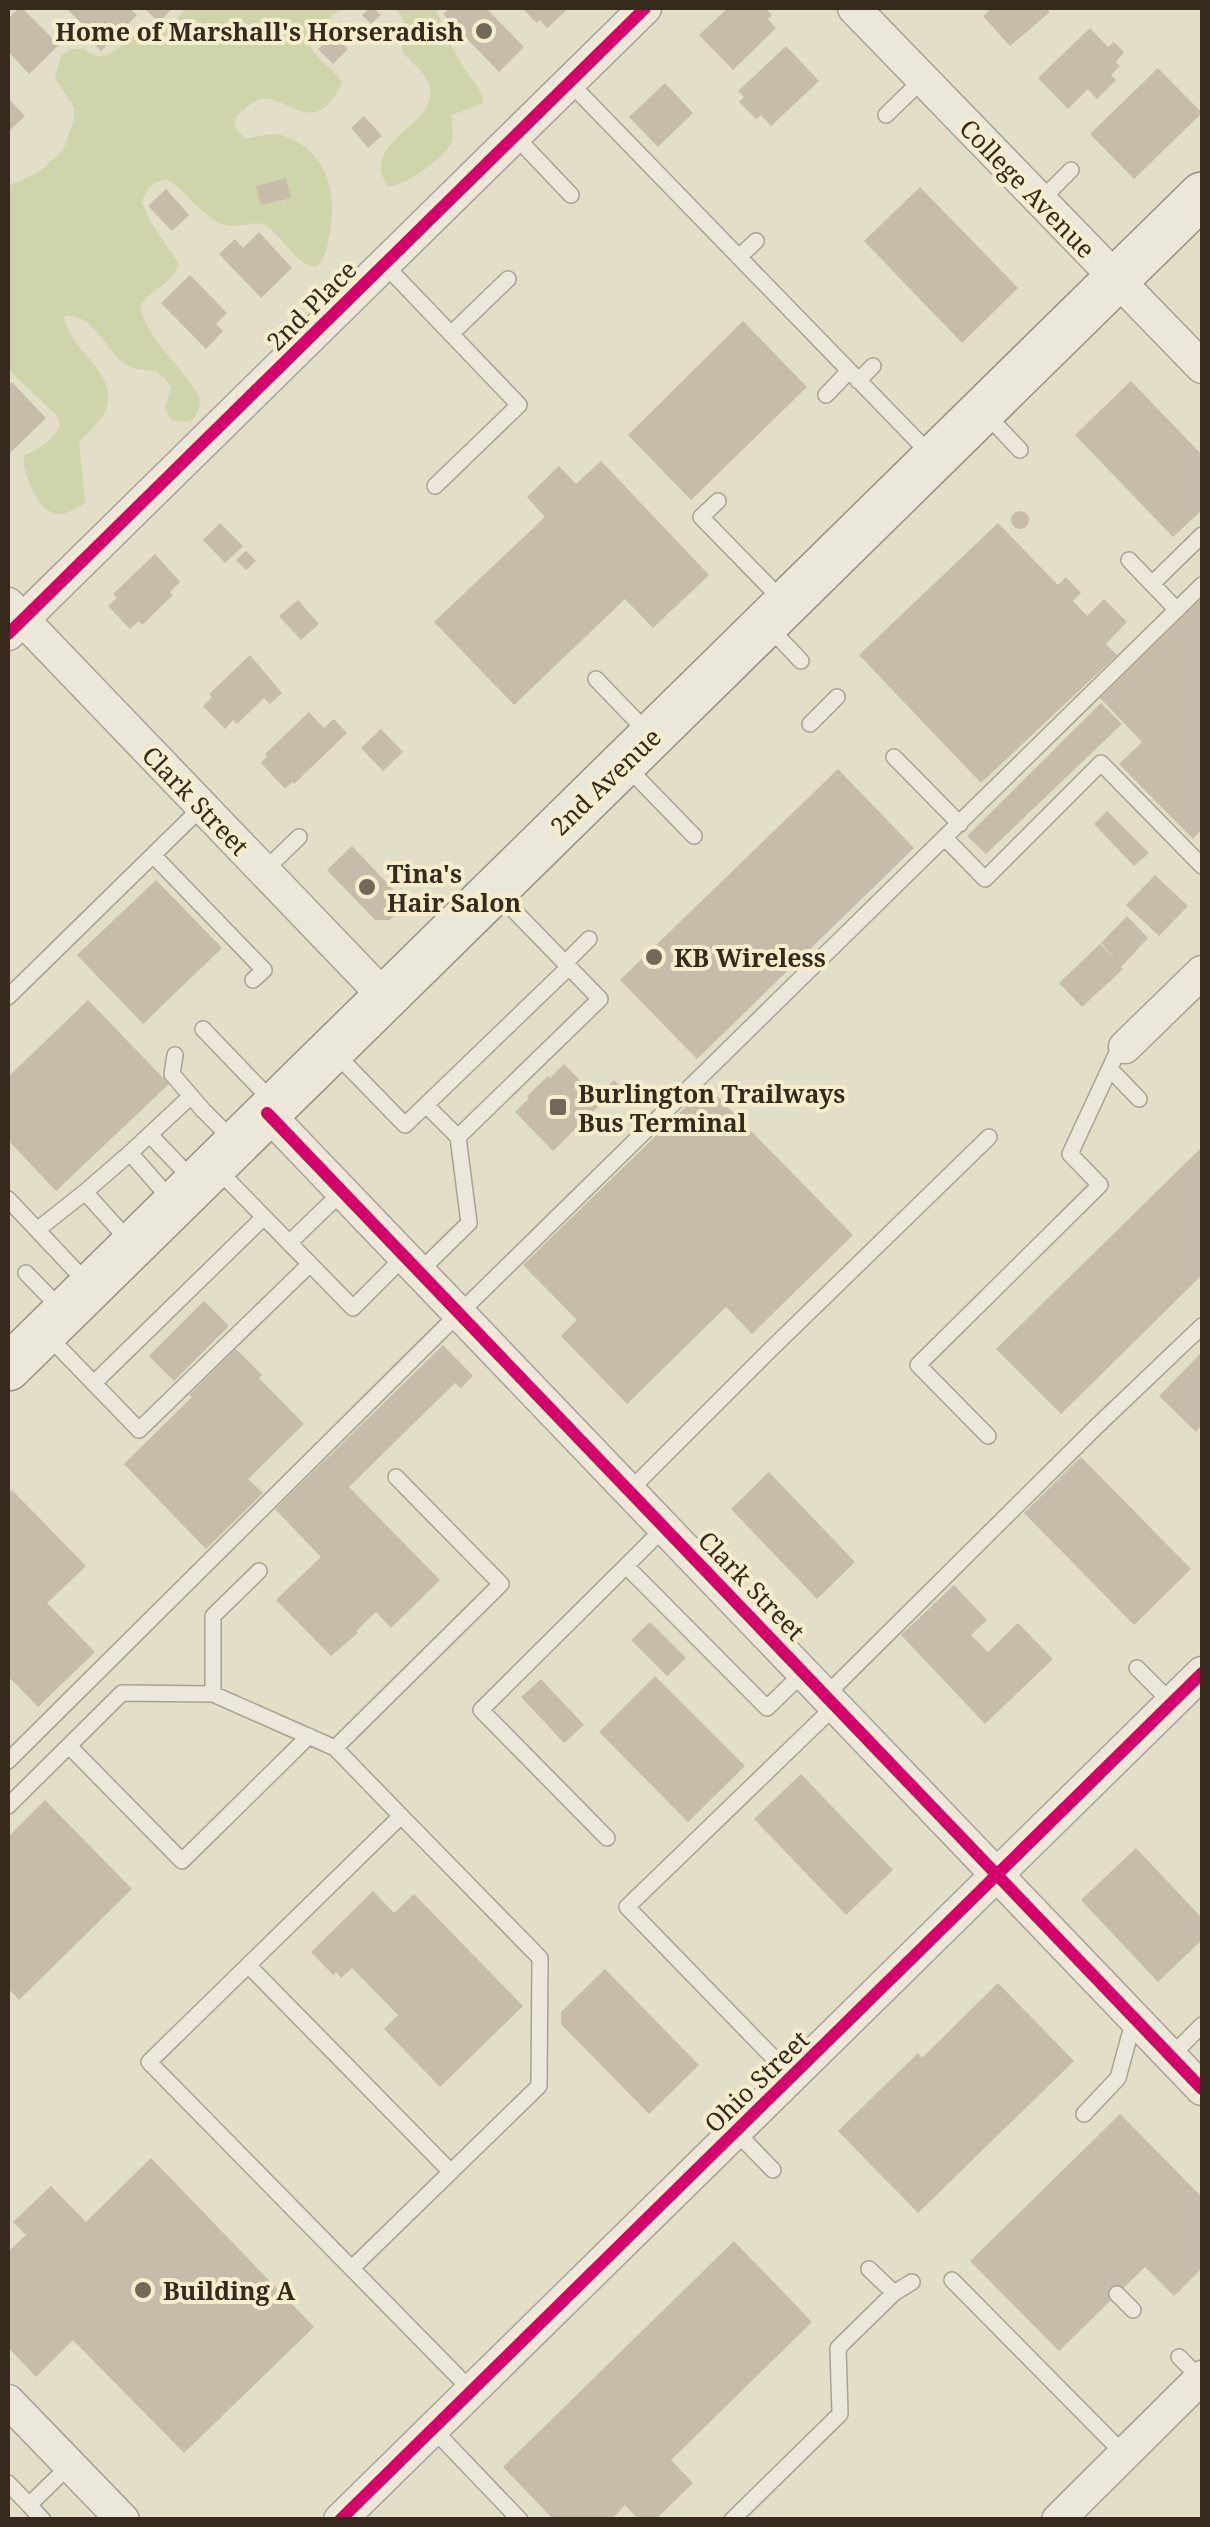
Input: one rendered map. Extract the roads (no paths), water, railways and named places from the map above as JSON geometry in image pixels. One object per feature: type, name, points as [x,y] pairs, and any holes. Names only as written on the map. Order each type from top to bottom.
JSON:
[{"type":"main road","name":"2nd Avenue","points":[[8,1368],[1202,195]]},
{"type":"street","name":"2nd Place","points":[[12,619],[646,8]]},
{"type":"street","name":"College Avenue","points":[[854,8],[1202,368]]},
{"type":"street","name":"Clark Street","points":[[12,619],[202,806],[384,998]]},
{"type":"street","points":[[1117,1058],[1202,972]]},
{"type":"street","name":"Clark Street","points":[[227,1152],[342,1191],[1202,2089]]},
{"type":"street","name":"Ohio Street","points":[[340,2520],[1202,1673]]},
{"type":"street","points":[[1058,2520],[1124,2454],[1194,2371]]},
{"type":"street","points":[[8,2400],[122,2520]]},
{"type":"lane","points":[[886,115],[923,79]]},
{"type":"lane","points":[[569,82],[934,458]]},
{"type":"lane","points":[[515,136],[571,195]]},
{"type":"lane","points":[[1040,201],[1071,170]]},
{"type":"lane","points":[[739,258],[756,240]]},
{"type":"lane","points":[[384,264],[519,405],[435,486]]},
{"type":"lane","points":[[451,334],[508,279]]},
{"type":"lane","points":[[826,394],[873,366]]},
{"type":"lane","points":[[982,410],[1020,450]]},
{"type":"lane","points":[[718,501],[701,517],[775,614],[801,661]]},
{"type":"lane","points":[[1152,584],[1202,535]]},
{"type":"lane","points":[[1128,560],[1177,610]]},
{"type":"lane","points":[[8,1761],[154,1605],[764,1024],[945,838],[1202,585]]},
{"type":"lane","points":[[596,679],[694,836]]},
{"type":"lane","points":[[810,724],[837,697]]},
{"type":"lane","points":[[894,757],[960,824]]},
{"type":"lane","points":[[945,838],[985,879],[1101,764],[1202,866]]},
{"type":"lane","points":[[8,996],[202,806]]},
{"type":"lane","points":[[264,871],[299,837]]},
{"type":"lane","points":[[152,855],[264,970],[253,980]]},
{"type":"lane","points":[[458,1137],[600,999],[494,890]]},
{"type":"lane","points":[[332,1050],[405,1126],[589,939]]},
{"type":"lane","points":[[203,1029],[227,1152]]},
{"type":"lane","points":[[175,1055],[172,1074],[191,1096],[264,1217],[353,1308],[469,1223],[458,1137],[426,1105]]},
{"type":"lane","points":[[1117,1058],[1139,1099]]},
{"type":"lane","points":[[988,1436],[918,1365],[1100,1185],[1070,1154],[1117,1058]]},
{"type":"lane","points":[[37,1230],[191,1096]]},
{"type":"lane","points":[[150,1135],[227,1152]]},
{"type":"lane","points":[[630,1490],[989,1137]]},
{"type":"lane","points":[[130,1153],[227,1152]]},
{"type":"lane","points":[[289,1243],[342,1191]]},
{"type":"lane","points":[[85,1192],[133,1245]]},
{"type":"lane","points":[[8,1200],[37,1230],[94,1383],[139,1430],[310,1264]]},
{"type":"lane","points":[[94,1383],[264,1217]]},
{"type":"lane","points":[[26,1272],[66,1310]]},
{"type":"lane","points":[[792,2077],[627,1907],[822,1691],[1004,1528],[1202,1326]]},
{"type":"lane","points":[[335,1748],[501,1584],[396,1477]]},
{"type":"lane","points":[[607,1838],[481,1710],[665,1527]]},
{"type":"lane","points":[[626,1566],[767,1708],[822,1691]]},
{"type":"lane","points":[[213,1694],[213,1616],[259,1571]]},
{"type":"lane","points":[[1138,1668],[1172,1704]]},
{"type":"lane","points":[[8,1806],[122,1693],[213,1694],[335,1748],[540,1958],[539,2086],[352,2268]]},
{"type":"lane","points":[[69,1746],[182,1861],[309,1736]]},
{"type":"lane","points":[[401,1816],[149,2062],[472,2391]]},
{"type":"lane","points":[[248,1965],[451,2172]]},
{"type":"lane","points":[[1084,2114],[1118,2078],[1134,2017]]},
{"type":"lane","points":[[1171,2056],[1202,2025]]},
{"type":"lane","points":[[736,2132],[773,2170]]},
{"type":"lane","points":[[869,2269],[894,2293]]},
{"type":"lane","points":[[952,2280],[1124,2454]]},
{"type":"lane","points":[[732,2520],[840,2414],[838,2348],[894,2293],[912,2282]]},
{"type":"lane","points":[[1117,2294],[1133,2310]]},
{"type":"lane","points":[[874,2313],[886,2326]]},
{"type":"lane","points":[[432,2429],[520,2520]]},
{"type":"lane","points":[[29,2505],[70,2465]]},
{"type":"lane","points":[[8,2483],[43,2520]]},
{"type":"place","name":"Home of Marshall's Horseradish","points":[[484,31]]},
{"type":"place","name":"Tina's Hair Salon","points":[[367,887]]},
{"type":"place","name":"KB Wireless","points":[[654,957]]},
{"type":"place","name":"Burlington Trailways Bus Terminal","points":[[558,1107]]},
{"type":"place","name":"Building A","points":[[143,2290]]}]
